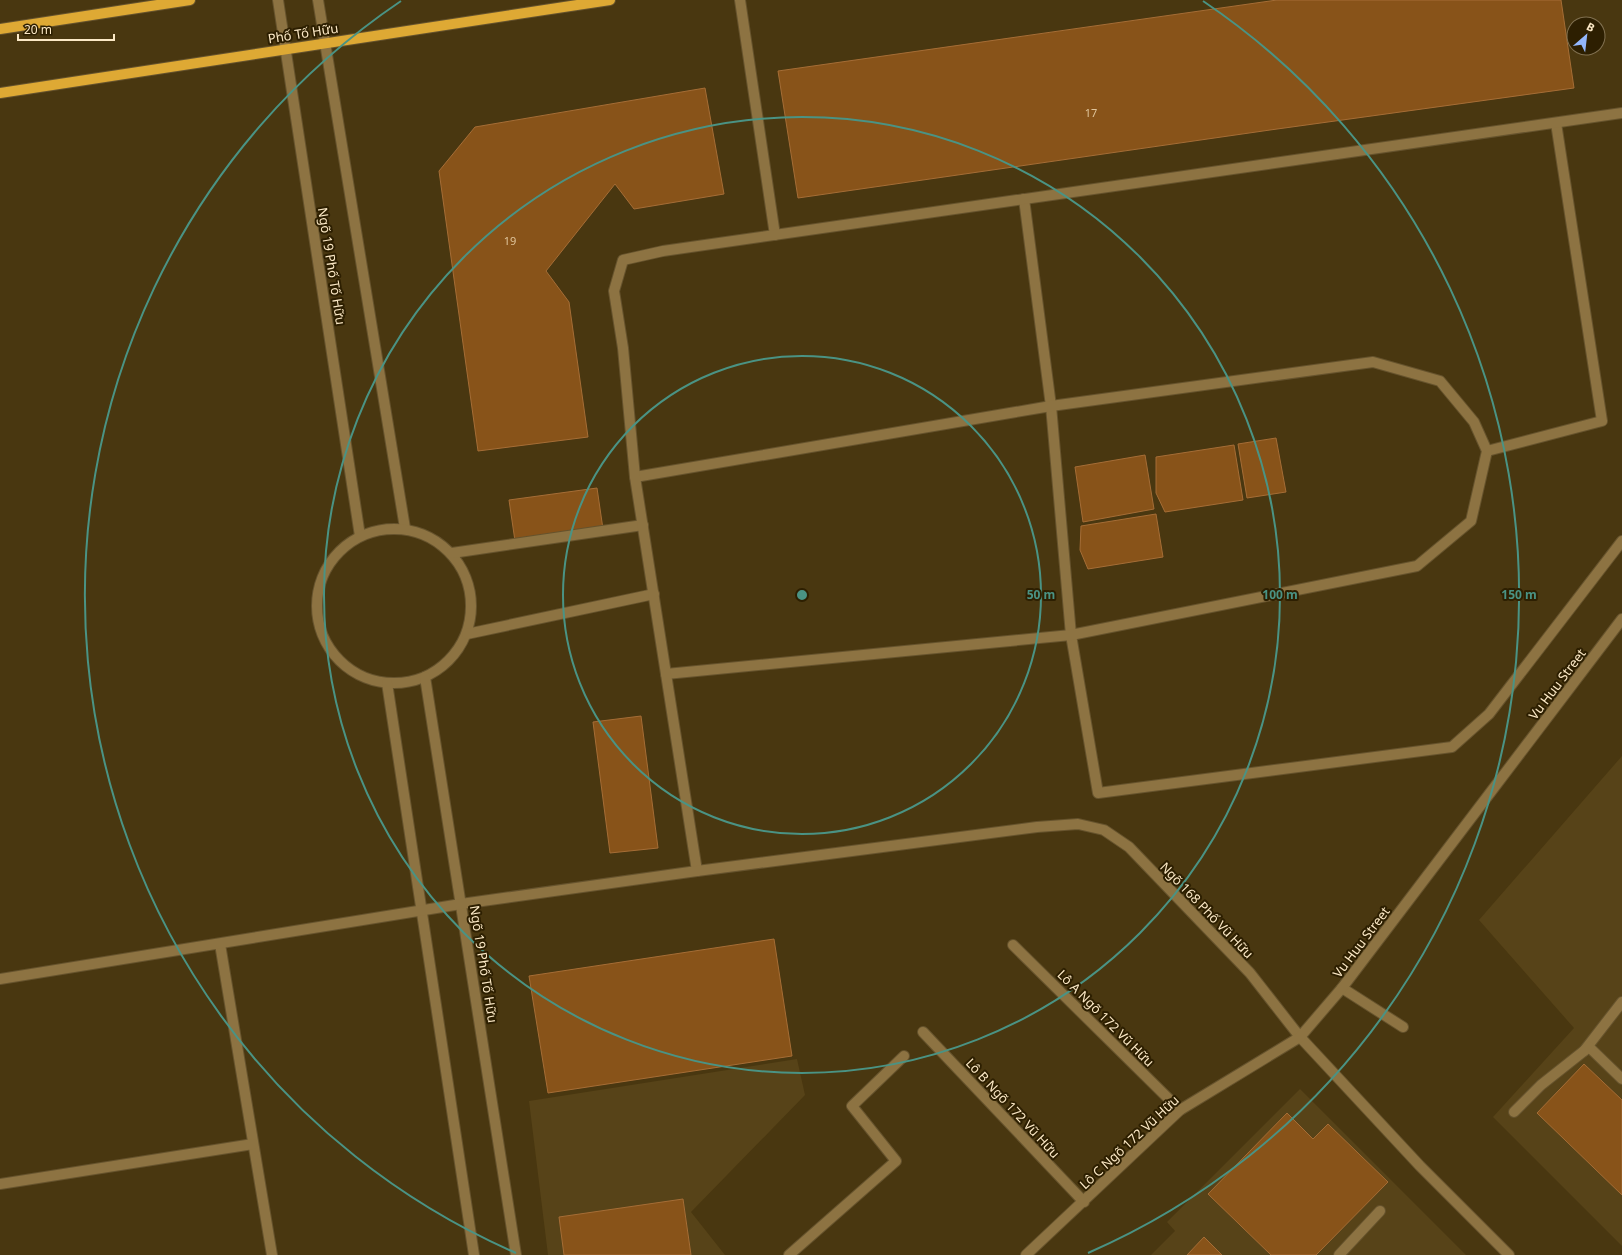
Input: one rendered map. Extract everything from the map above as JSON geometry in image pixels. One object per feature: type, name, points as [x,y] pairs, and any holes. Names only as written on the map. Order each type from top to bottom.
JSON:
[{"type":"main road","points":[[0,28],[190,0]]},
{"type":"main road","name":"Phố Tố Hữu","points":[[0,93],[610,0]]},
{"type":"street","name":"Ngõ 19 Phố Tố Hữu","points":[[278,0],[360,536]]},
{"type":"street","points":[[318,0],[405,528]]},
{"type":"street","points":[[740,0],[776,235]]},
{"type":"street","points":[[697,871],[635,477],[623,348],[614,291],[623,260],[663,251],[1622,113]]},
{"type":"street","points":[[1487,451],[1602,421],[1556,123]]},
{"type":"street","points":[[1024,199],[1051,406],[1071,635],[1098,793],[1452,747],[1489,714],[1622,541]]},
{"type":"street","points":[[635,477],[1051,406],[1373,362],[1440,381],[1474,422],[1487,451],[1471,521],[1417,566],[1071,635],[666,674]]},
{"type":"street","points":[[452,554],[643,525]]},
{"type":"street","points":[[405,528],[430,537],[452,554],[464,571],[471,592],[472,613],[467,634],[457,652],[443,666],[425,677],[406,683],[387,683],[362,677],[341,662],[326,643],[317,619],[317,594],[324,570],[339,550],[360,536],[382,529],[405,528]]},
{"type":"street","points":[[467,634],[654,594]]},
{"type":"street","name":"Vu Huu Street","points":[[1300,1037],[1342,988],[1622,619]]},
{"type":"street","name":"Ngõ 19 Phố Tố Hữu","points":[[425,677],[516,1255]]},
{"type":"street","points":[[387,683],[474,1255]]},
{"type":"street","name":"Ngõ 168 Phố Vũ Hữu","points":[[0,979],[461,904],[697,871],[1037,827],[1078,824],[1104,830],[1129,847],[1250,973],[1300,1037]]},
{"type":"street","points":[[220,944],[272,1255]]},
{"type":"street","name":"Lô A Ngõ 172 Vũ Hữu","points":[[1014,945],[1180,1110]]},
{"type":"street","points":[[1342,988],[1403,1027]]},
{"type":"street","points":[[1584,1051],[1622,1002]]},
{"type":"street","name":"Lô B Ngõ 172 Vũ Hữu","points":[[923,1032],[1084,1202]]},
{"type":"street","points":[[1300,1037],[1420,1166],[1509,1255]]},
{"type":"street","name":"Lô C Ngõ 172 Vũ Hữu","points":[[1026,1255],[1180,1110],[1300,1037]]},
{"type":"street","points":[[1514,1112],[1541,1084],[1589,1047],[1622,1079]]},
{"type":"street","points":[[789,1255],[896,1160],[852,1106],[904,1056]]},
{"type":"street","points":[[0,1184],[253,1144]]},
{"type":"street","points":[[1339,1255],[1380,1211]]},
{"type":"shaded area","points":[[1622,756],[1622,1246],[1493,1117],[1574,1028],[1479,920]]},
{"type":"shaded area","points":[[797,1059],[805,1095],[691,1212],[725,1255],[548,1255],[529,1101]]},
{"type":"shaded area","points":[[1300,1089],[1466,1255],[1151,1255],[1175,1231],[1167,1222]]},
{"type":"building","points":[[1277,0],[1561,0],[1566,34],[1566,56],[1569,56],[1574,88],[798,198],[778,71]]},
{"type":"building","points":[[705,88],[724,194],[634,209],[615,184],[546,271],[569,302],[588,437],[478,451],[439,171],[475,127]]},
{"type":"building","points":[[1276,438],[1286,492],[1247,498],[1238,444]]},
{"type":"building","points":[[1234,445],[1243,500],[1165,512],[1156,493],[1156,457]]},
{"type":"building","points":[[1145,455],[1154,509],[1083,522],[1075,467]]},
{"type":"building","points":[[597,488],[603,529],[515,541],[509,500]]},
{"type":"building","points":[[1156,514],[1163,557],[1088,569],[1080,550],[1081,526]]},
{"type":"building","points":[[641,716],[658,848],[610,853],[593,722]]},
{"type":"building","points":[[774,939],[792,1056],[548,1093],[529,976]]},
{"type":"building","points":[[1584,1064],[1622,1100],[1622,1195],[1537,1113]]},
{"type":"building","points":[[1287,1113],[1313,1139],[1328,1124],[1388,1182],[1316,1255],[1271,1255],[1208,1194]]},
{"type":"building","points":[[683,1199],[691,1255],[564,1255],[559,1217]]},
{"type":"building","points":[[1204,1237],[1222,1255],[1187,1255]]}]
